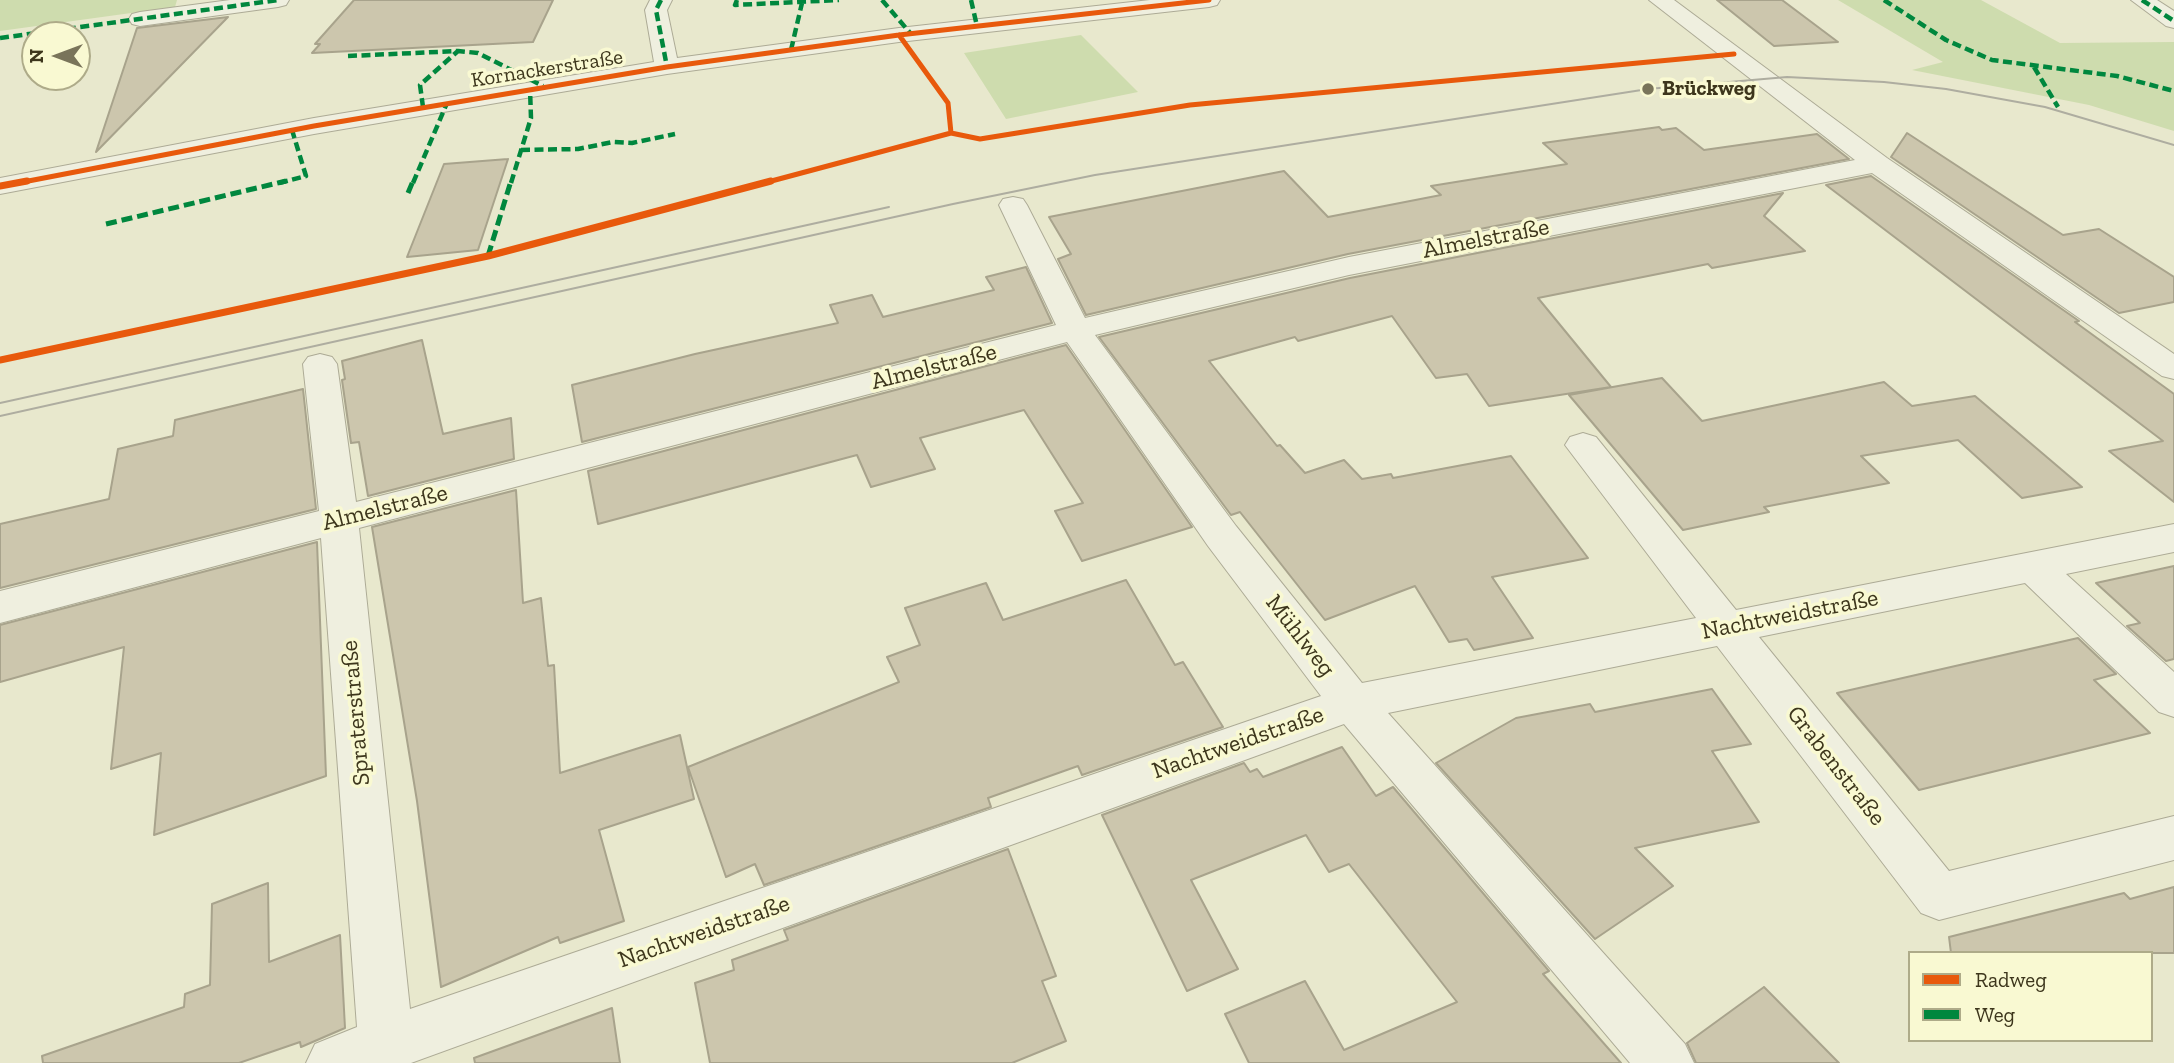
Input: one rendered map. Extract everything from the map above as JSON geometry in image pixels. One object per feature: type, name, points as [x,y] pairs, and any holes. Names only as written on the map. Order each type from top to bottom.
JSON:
[{"type":"street","points":[[661,0],[656,10],[667,67]]},
{"type":"street","points":[[971,0],[977,26]]},
{"type":"street","name":"Kornackerstraße","points":[[0,186],[328,124],[667,67],[977,26],[1099,6],[1208,0]]},
{"type":"street","points":[[1660,0],[1877,164],[2174,369]]},
{"type":"street","points":[[2142,0],[2174,21]]},
{"type":"street","points":[[140,19],[266,1]]},
{"type":"street","name":"Almelstraße","points":[[0,607],[1075,330],[1349,266],[1877,164]]},
{"type":"street","name":"Mühlweg","points":[[1013,205],[1075,330],[1222,536],[1352,703],[1666,1063]]},
{"type":"street","name":"Spraterstraße","points":[[320,364],[339,520],[385,1053]]},
{"type":"street","name":"Grabenstraße","points":[[1583,445],[1939,897],[2174,838]]},
{"type":"street","name":"Nachtweidstraße","points":[[334,1063],[385,1053],[1352,703],[2174,538]]},
{"type":"street","points":[[2033,567],[2174,699]]},
{"type":"green space","points":[[0,0],[177,0],[175,7],[73,21],[21,21],[21,28],[0,31]]},
{"type":"green space","points":[[1838,0],[1981,0],[2060,43],[2174,42],[2174,131],[2089,105],[1912,70],[1943,62]]},
{"type":"green space","points":[[1081,35],[1138,92],[1006,119],[964,53]]},
{"type":"building","points":[[354,0],[553,0],[533,42],[312,53],[320,44],[315,44]]},
{"type":"building","points":[[1717,0],[1782,0],[1838,42],[1774,46]]},
{"type":"building","points":[[228,17],[96,152],[137,28]]},
{"type":"building","points":[[1659,127],[1662,130],[1676,128],[1704,150],[1817,134],[1849,159],[1348,254],[1086,315],[1058,259],[1071,254],[1049,217],[1284,171],[1328,217],[1441,195],[1431,186],[1567,164],[1543,143]]},
{"type":"building","points":[[1907,133],[2063,235],[2099,229],[2174,277],[2174,302],[2119,313],[1891,157]]},
{"type":"building","points":[[508,159],[478,250],[407,257],[444,164]]},
{"type":"building","points":[[1871,176],[2079,321],[2075,322],[2174,394],[2174,502],[2109,451],[2163,441],[1826,185]]},
{"type":"building","points":[[1783,193],[1764,216],[1805,251],[1712,268],[1708,264],[1538,298],[1611,387],[1489,406],[1467,374],[1436,378],[1392,316],[1298,341],[1295,337],[1209,361],[1277,446],[1280,445],[1305,473],[1344,460],[1362,479],[1391,474],[1393,478],[1511,456],[1588,558],[1492,577],[1533,638],[1474,650],[1467,639],[1449,642],[1415,586],[1325,620],[1240,512],[1231,515],[1099,337],[1350,278]]},
{"type":"building","points":[[1026,267],[1052,323],[582,442],[572,385],[695,354],[838,323],[830,305],[872,295],[883,317],[994,290],[986,277]]},
{"type":"building","points":[[422,340],[443,434],[511,418],[514,459],[368,496],[359,442],[351,443],[342,361]]},
{"type":"building","points":[[1066,345],[1192,527],[1082,561],[1055,511],[1083,503],[1024,410],[920,438],[935,469],[871,487],[857,455],[598,524],[588,471]]},
{"type":"building","points":[[1662,378],[1702,421],[1884,382],[1912,406],[1975,396],[2082,487],[2022,498],[1958,440],[1861,456],[1889,483],[1764,507],[1769,512],[1683,530],[1569,395]]},
{"type":"building","points":[[303,389],[316,509],[0,588],[0,524],[109,499],[118,449],[173,436],[175,420]]},
{"type":"building","points":[[516,490],[523,603],[541,598],[548,666],[554,665],[560,773],[680,735],[694,799],[599,830],[624,921],[560,943],[558,937],[441,987],[417,801],[372,527]]},
{"type":"building","points":[[317,542],[326,776],[154,835],[161,753],[111,769],[124,647],[0,682],[0,625]]},
{"type":"building","points":[[2174,566],[2174,659],[2166,661],[2127,626],[2140,623],[2096,583]]},
{"type":"building","points":[[1126,580],[1175,665],[1183,662],[1223,727],[1082,775],[1078,766],[988,798],[991,807],[764,885],[755,864],[726,877],[688,767],[899,682],[887,657],[920,645],[905,608],[986,583],[1003,620]]},
{"type":"building","points":[[2078,638],[2116,674],[2094,680],[2150,733],[1919,790],[1837,693]]},
{"type":"building","points":[[1712,689],[1751,744],[1712,751],[1759,822],[1635,848],[1673,886],[1595,939],[1436,763],[1516,718],[1590,704],[1595,712]]},
{"type":"building","points":[[1342,747],[1376,796],[1393,787],[1549,971],[1543,974],[1621,1063],[1249,1063],[1225,1014],[1305,981],[1344,1050],[1457,1002],[1349,864],[1329,872],[1306,835],[1191,880],[1238,969],[1187,991],[1102,815],[1244,763],[1250,772],[1257,769],[1263,777]]},
{"type":"building","points":[[1008,849],[1056,976],[1042,981],[1066,1041],[1012,1063],[710,1063],[695,983],[734,970],[732,960],[788,940],[784,930]]},
{"type":"building","points":[[268,883],[269,962],[340,935],[345,1028],[301,1047],[300,1042],[239,1063],[43,1063],[42,1056],[184,1007],[185,994],[210,985],[212,904]]},
{"type":"building","points":[[2174,887],[2174,953],[1951,951],[1949,937],[2124,893],[2130,899]]},
{"type":"building","points":[[1764,987],[1839,1063],[1696,1063],[1687,1043]]},
{"type":"building","points":[[612,1008],[620,1063],[475,1063],[474,1058]]},
{"type":"tram line","points":[[0,416],[953,204],[1095,175],[1648,89],[1787,77],[1884,82],[1946,89],[2045,107],[2174,145]]},
{"type":"tram line","points":[[0,403],[889,207]]},
{"type":"marked path","points":[[0,38],[278,0]]},
{"type":"marked path","points":[[661,0],[656,10],[667,67]]},
{"type":"marked path","points":[[737,0],[735,5],[839,0]]},
{"type":"marked path","points":[[882,0],[911,34]]},
{"type":"marked path","points":[[971,0],[977,26]]},
{"type":"marked path","points":[[1884,0],[1946,40],[1992,60],[2117,76],[2174,91]]},
{"type":"marked path","points":[[2142,0],[2174,21]]},
{"type":"marked path","points":[[791,50],[802,3]]},
{"type":"marked path","points":[[348,56],[458,51],[478,53],[543,86]]},
{"type":"marked path","points":[[423,107],[420,85],[458,51]]},
{"type":"marked path","points":[[2034,67],[2058,107]]},
{"type":"marked path","points":[[488,256],[531,118],[530,89]]},
{"type":"marked path","points":[[408,193],[447,103]]},
{"type":"marked path","points":[[106,224],[306,176],[292,130]]},
{"type":"marked path","points":[[521,150],[578,149],[613,142],[632,143],[675,134]]},
{"type":"cycle path","points":[[0,186],[314,126],[667,67],[899,35],[1209,0]]},
{"type":"cycle path","points":[[899,35],[948,103],[951,133]]},
{"type":"cycle path","points":[[0,360],[488,256],[951,133],[980,139],[1190,105],[1734,54]]},
{"type":"place","name":"Brückweg","points":[[1648,89]]}]
